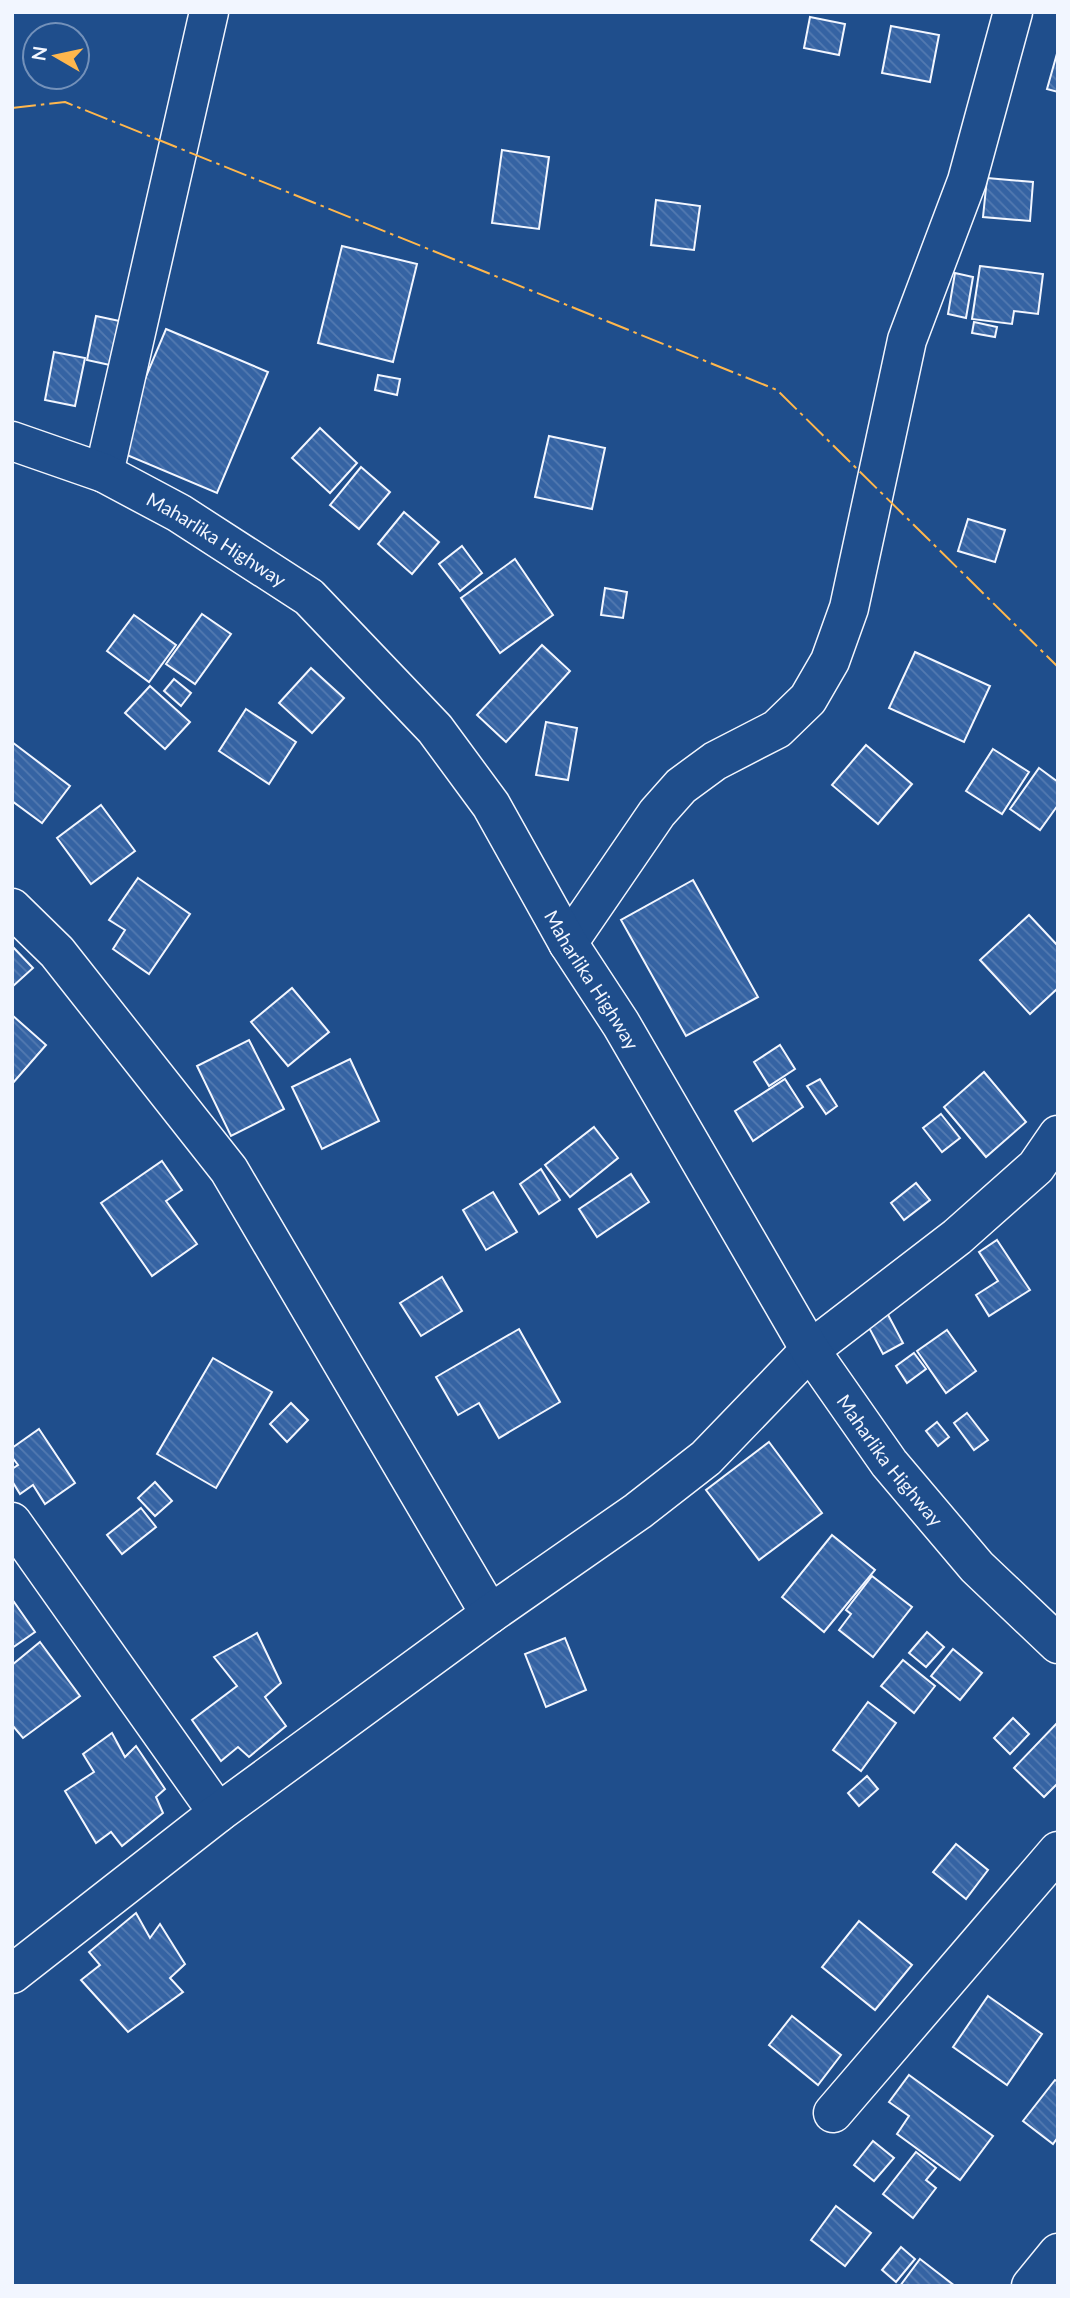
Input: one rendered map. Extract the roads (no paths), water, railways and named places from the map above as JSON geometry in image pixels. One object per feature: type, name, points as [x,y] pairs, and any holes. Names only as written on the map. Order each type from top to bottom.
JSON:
[{"type":"main road","points":[[104,473],[209,12]]},
{"type":"main road","points":[[568,943],[657,813],[681,786],[715,761],[777,729],[808,699],[830,661],[849,608],[907,340],[967,180],[1013,12]]},
{"type":"main road","name":"Maharlika Highway","points":[[12,441],[104,473],[179,513],[309,597],[435,729],[491,805],[568,943],[621,1024],[810,1350],[888,1463],[977,1567],[1058,1644]]},
{"type":"main road","points":[[12,908],[57,952],[229,1170],[490,1614]]},
{"type":"main road","points":[[12,1974],[218,1813],[490,1614],[639,1511],[706,1458],[747,1419],[810,1350],[957,1237],[1036,1167],[1058,1135]]},
{"type":"main road","points":[[15,1533],[218,1813]]},
{"type":"main road","points":[[833,2113],[1058,1851]]},
{"type":"main road","points":[[1031,2286],[1058,2253]]}]
